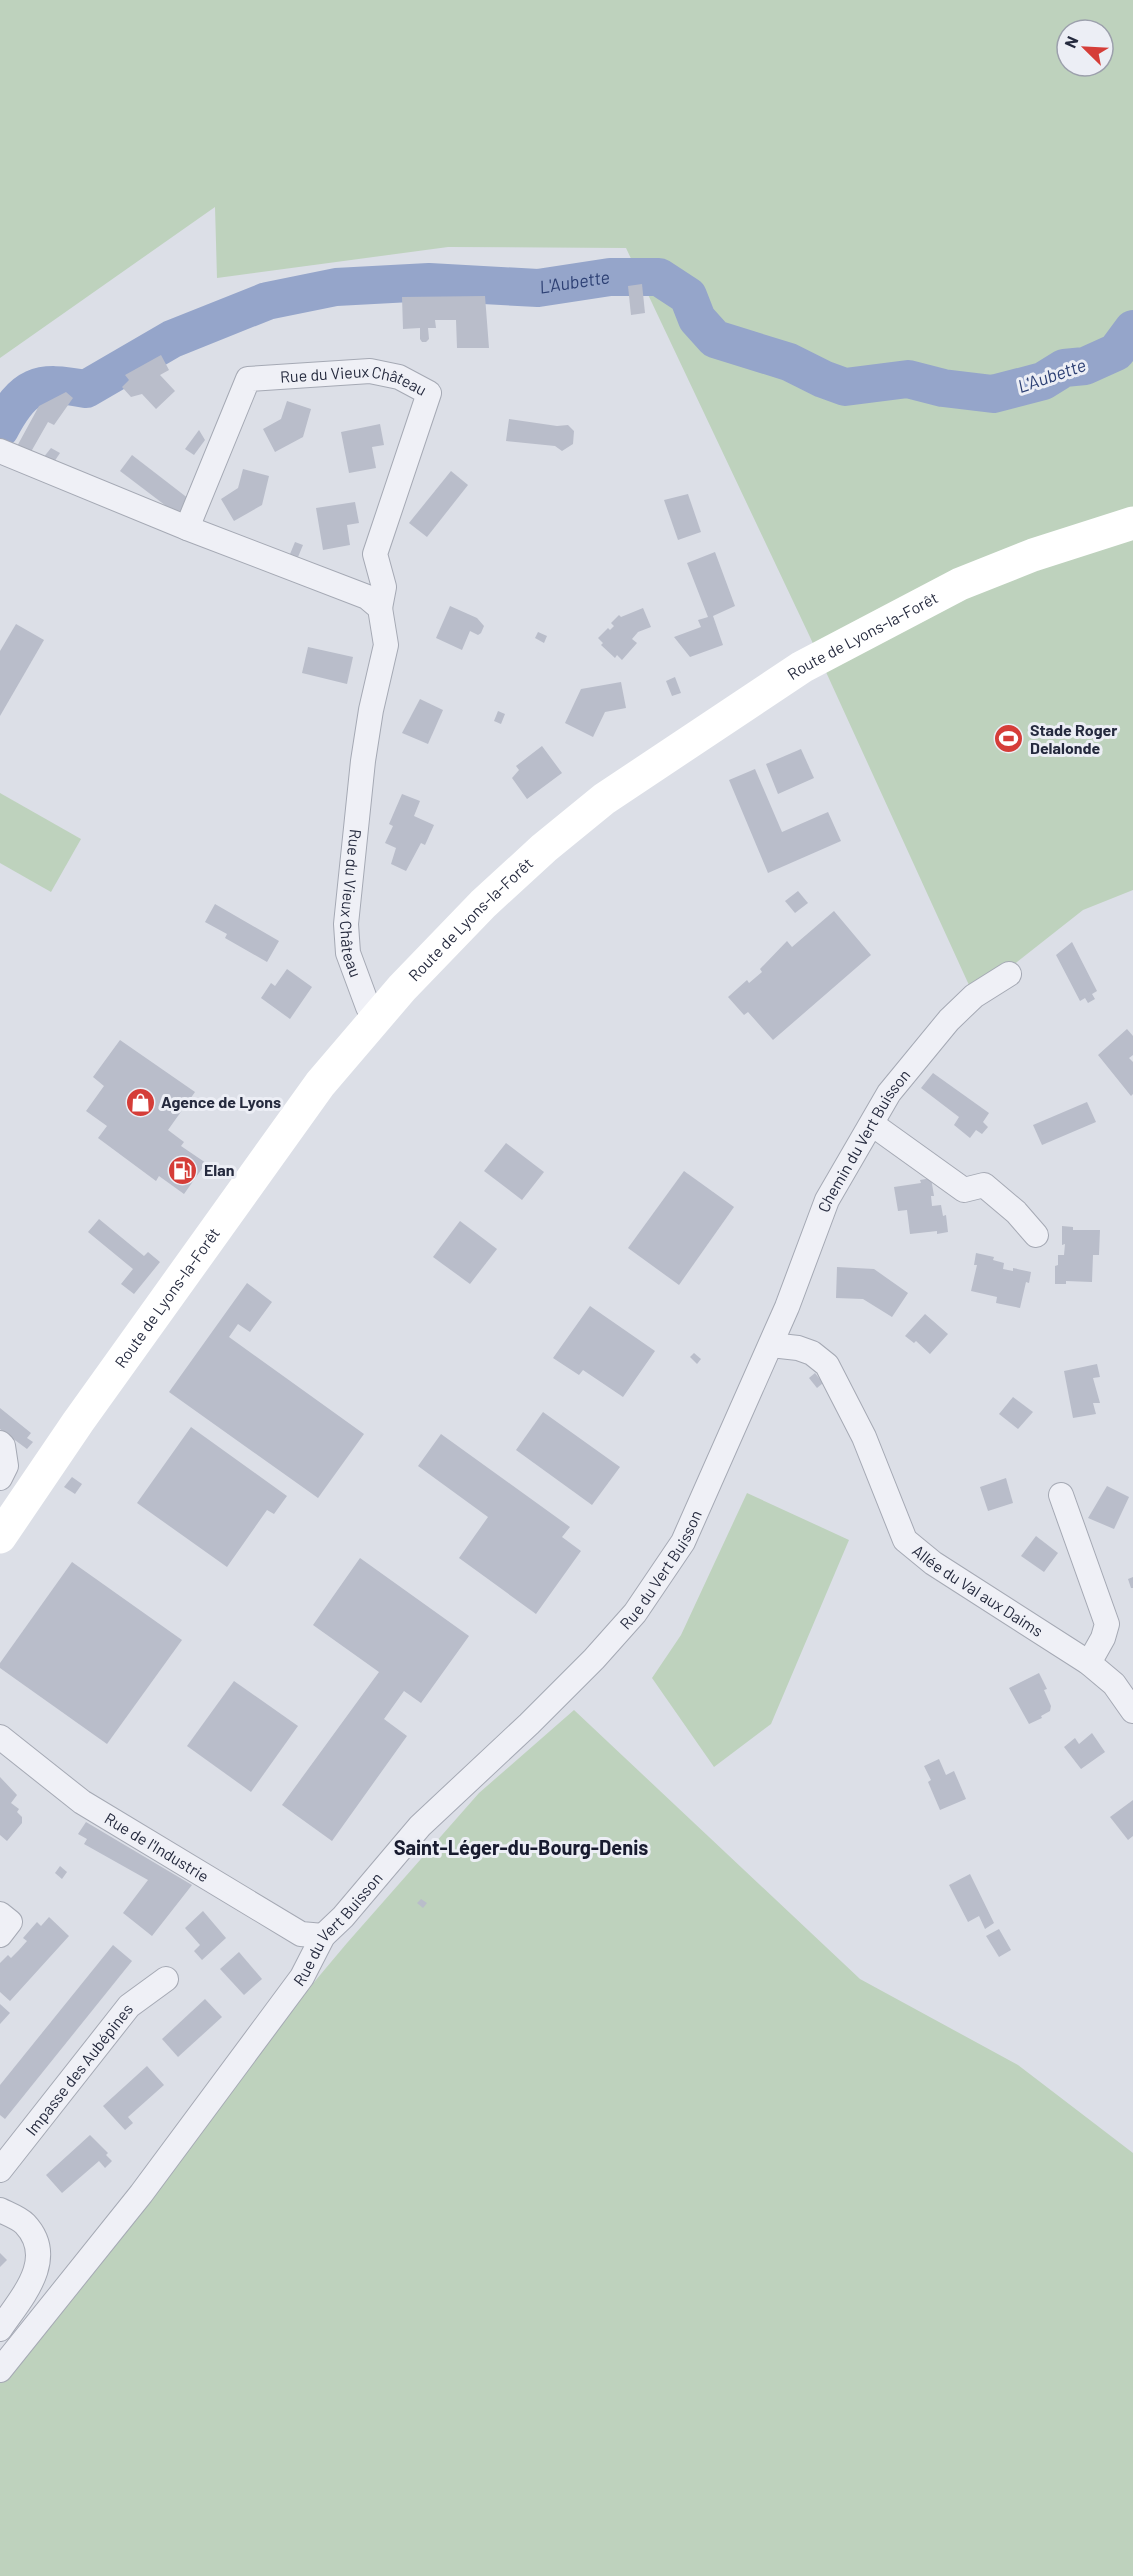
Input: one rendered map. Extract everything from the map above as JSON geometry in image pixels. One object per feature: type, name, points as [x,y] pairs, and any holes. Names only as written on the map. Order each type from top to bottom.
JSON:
[{"type":"main road","name":"Route de Lyons-la-Forêt","points":[[0,1537],[85,1412],[320,1084],[375,1017],[483,904],[544,848],[614,792],[802,667],[960,584],[1034,555],[1133,523]]},
{"type":"street","name":"Rue du Vieux Château","points":[[187,528],[248,379],[370,371],[399,377],[429,393],[375,554],[384,587],[380,608],[386,645],[371,710],[363,761],[346,924],[348,953],[368,1007],[375,1017]]},
{"type":"street","points":[[0,451],[187,528],[367,597],[380,608]]},
{"type":"street","name":"Chemin du Vert Buisson","points":[[771,1345],[827,1200],[889,1093],[949,1020],[974,996],[1009,974]]},
{"type":"street","points":[[872,1124],[964,1190],[984,1185],[1016,1212],[1036,1235]]},
{"type":"street","name":"Allée du Val aux Daims","points":[[771,1345],[812,1353],[827,1365],[864,1437],[905,1540],[933,1563],[1089,1663],[1114,1684],[1133,1710]]},
{"type":"street","name":"Rue du Vert Buisson","points":[[0,2370],[141,2193],[302,1977],[323,1936],[343,1917],[420,1826],[529,1724],[594,1659],[635,1613],[683,1542],[771,1345]]},
{"type":"street","points":[[0,1443],[3,1446],[6,1466],[0,1478]]},
{"type":"street","points":[[1061,1496],[1107,1624],[1103,1638],[1089,1663]]},
{"type":"street","name":"Rue de l'Industrie","points":[[0,1737],[82,1802],[301,1934],[323,1936]]},
{"type":"street","points":[[0,1914],[10,1922],[0,1935]]},
{"type":"street","name":"Impasse des Aubépines","points":[[0,2170],[129,2006],[166,1979]]},
{"type":"street","points":[[0,2210],[24,2223],[35,2240],[40,2259],[29,2287],[0,2329]]},
{"type":"green space","points":[[0,0],[1133,0],[1133,890],[1083,910],[974,996],[810,637],[626,248],[448,247],[217,278],[215,207],[0,358]]},
{"type":"green space","points":[[0,793],[81,839],[51,892],[0,863]]},
{"type":"green space","points":[[747,1493],[849,1540],[771,1724],[714,1767],[652,1678],[681,1635]]},
{"type":"green space","points":[[574,1710],[860,1979],[1018,2065],[1133,2153],[1133,2576],[0,2576],[0,2356],[347,1943],[479,1793]]},
{"type":"building","points":[[642,284],[645,313],[631,315],[628,286]]},
{"type":"building","points":[[485,296],[489,348],[457,348],[456,320],[435,320],[436,328],[428,328],[429,339],[426,342],[420,339],[420,328],[403,329],[402,297]]},
{"type":"building","points":[[161,355],[169,370],[160,375],[175,391],[156,409],[142,394],[131,397],[122,387],[129,380],[125,375]]},
{"type":"building","points":[[66,392],[73,398],[54,425],[48,422],[32,450],[15,450],[39,406]]},
{"type":"building","points":[[287,401],[311,409],[303,437],[275,452],[263,429],[281,419]]},
{"type":"building","points":[[509,419],[557,426],[568,425],[574,431],[573,444],[562,451],[555,446],[506,441]]},
{"type":"building","points":[[380,424],[384,445],[372,447],[376,468],[349,473],[341,432]]},
{"type":"building","points":[[199,430],[205,440],[194,455],[185,449]]},
{"type":"building","points":[[51,448],[60,453],[54,462],[43,458]]},
{"type":"building","points":[[132,455],[189,499],[178,515],[120,471]]},
{"type":"building","points":[[243,469],[269,476],[262,505],[234,521],[221,499],[238,488]]},
{"type":"building","points":[[451,471],[468,485],[427,537],[409,523]]},
{"type":"building","points":[[688,494],[701,532],[678,540],[664,500]]},
{"type":"building","points":[[355,502],[359,523],[347,525],[350,545],[323,550],[316,508]]},
{"type":"building","points":[[295,542],[303,545],[298,557],[290,554]]},
{"type":"building","points":[[715,552],[735,606],[713,616],[723,645],[690,657],[674,637],[701,627],[698,620],[708,617],[687,563]]},
{"type":"building","points":[[450,606],[477,618],[484,626],[478,635],[470,631],[462,650],[436,638]]},
{"type":"building","points":[[643,608],[651,627],[638,632],[632,639],[637,643],[622,660],[617,655],[615,658],[601,645],[603,643],[598,638],[608,628],[610,630],[614,626],[611,623],[619,615],[621,617]]},
{"type":"building","points":[[16,624],[44,640],[0,716],[0,651]]},
{"type":"building","points":[[538,632],[547,636],[544,643],[535,638]]},
{"type":"building","points":[[308,647],[353,657],[347,684],[302,673]]},
{"type":"building","points":[[675,677],[681,693],[672,696],[666,681]]},
{"type":"building","points":[[621,682],[626,708],[605,712],[593,737],[565,723],[581,689]]},
{"type":"building","points":[[420,699],[443,710],[428,744],[402,733]]},
{"type":"building","points":[[498,711],[505,714],[501,724],[494,721]]},
{"type":"building","points":[[542,746],[562,773],[527,799],[512,778],[519,770],[516,766]]},
{"type":"building","points":[[801,749],[814,778],[778,794],[766,764]]},
{"type":"building","points":[[755,769],[782,832],[828,812],[841,841],[768,873],[729,780]]},
{"type":"building","points":[[402,794],[420,801],[414,816],[434,825],[425,845],[421,843],[406,871],[391,864],[396,848],[385,843],[393,826],[389,824]]},
{"type":"building","points":[[798,891],[808,903],[795,913],[785,901]]},
{"type":"building","points":[[215,904],[279,941],[267,962],[225,938],[227,934],[205,922]]},
{"type":"building","points":[[834,911],[871,955],[773,1040],[748,1012],[744,1015],[728,997],[747,980],[749,983],[762,972],[760,969],[787,941],[792,947]]},
{"type":"building","points":[[1072,942],[1097,991],[1092,994],[1095,999],[1088,1003],[1085,998],[1080,1001],[1056,955]]},
{"type":"building","points":[[287,969],[312,987],[290,1019],[261,998],[271,983],[275,986]]},
{"type":"building","points":[[1127,1029],[1133,1036],[1133,1055],[1129,1058],[1133,1062],[1133,1094],[1131,1096],[1098,1055]]},
{"type":"building","name":"Agence de Lyons","points":[[120,1040],[195,1092],[168,1130],[184,1142],[181,1146],[206,1163],[184,1194],[159,1176],[156,1181],[98,1138],[107,1126],[86,1111],[104,1086],[93,1077]]},
{"type":"building","points":[[933,1073],[989,1113],[983,1122],[988,1127],[982,1134],[976,1130],[970,1138],[954,1125],[959,1117],[921,1088]]},
{"type":"building","points":[[1087,1102],[1096,1122],[1042,1145],[1033,1125]]},
{"type":"building","points":[[506,1143],[544,1172],[522,1200],[484,1171]]},
{"type":"building","points":[[684,1171],[734,1207],[679,1285],[628,1248]]},
{"type":"building","points":[[931,1178],[934,1196],[931,1196],[932,1206],[941,1205],[943,1216],[946,1215],[948,1232],[910,1234],[907,1210],[898,1211],[894,1187],[921,1183],[920,1180]]},
{"type":"building","points":[[99,1219],[144,1256],[148,1252],[160,1262],[134,1294],[121,1284],[133,1269],[88,1232]]},
{"type":"building","points":[[460,1221],[497,1249],[470,1284],[433,1257]]},
{"type":"building","points":[[1062,1226],[1073,1227],[1073,1230],[1100,1230],[1099,1255],[1093,1255],[1092,1282],[1066,1281],[1066,1284],[1055,1284],[1055,1266],[1058,1265],[1058,1255],[1064,1255]]},
{"type":"building","points":[[976,1253],[994,1257],[993,1260],[1004,1263],[1003,1269],[1013,1271],[1013,1268],[1031,1272],[1029,1283],[1026,1282],[1020,1308],[996,1303],[997,1297],[971,1291],[977,1265],[974,1265]]},
{"type":"building","points":[[837,1267],[874,1269],[908,1293],[892,1317],[863,1299],[836,1298]]},
{"type":"building","points":[[247,1283],[272,1302],[250,1332],[238,1324],[229,1337],[364,1434],[318,1498],[169,1392]]},
{"type":"building","points":[[590,1306],[655,1351],[623,1397],[583,1370],[579,1375],[553,1358]]},
{"type":"building","points":[[925,1314],[948,1334],[930,1354],[916,1341],[914,1343],[905,1336]]},
{"type":"building","points":[[694,1353],[701,1359],[697,1364],[690,1357]]},
{"type":"building","points":[[1097,1364],[1100,1377],[1093,1378],[1100,1403],[1093,1403],[1096,1414],[1073,1418],[1064,1371]]},
{"type":"building","points":[[815,1373],[823,1383],[817,1388],[809,1378]]},
{"type":"building","points":[[1013,1397],[1033,1412],[1018,1429],[999,1414]]},
{"type":"building","points":[[0,1408],[31,1433],[27,1438],[33,1442],[27,1449],[0,1429]]},
{"type":"building","points":[[543,1412],[620,1467],[592,1505],[516,1450]]},
{"type":"building","points":[[191,1427],[287,1496],[274,1514],[267,1510],[227,1567],[137,1503]]},
{"type":"building","points":[[441,1434],[570,1527],[562,1537],[581,1551],[536,1614],[459,1558],[488,1517],[418,1466]]},
{"type":"building","points":[[72,1477],[82,1484],[75,1494],[64,1487]]},
{"type":"building","points":[[1006,1478],[1013,1503],[988,1511],[980,1487]]},
{"type":"building","points":[[1107,1486],[1129,1497],[1114,1529],[1088,1518]]},
{"type":"building","points":[[1036,1536],[1058,1553],[1044,1572],[1021,1556]]},
{"type":"building","points":[[360,1558],[469,1636],[421,1703],[404,1691],[384,1719],[407,1736],[332,1841],[282,1805],[379,1672],[313,1625]]},
{"type":"building","points":[[72,1562],[182,1640],[107,1744],[0,1668],[0,1663]]},
{"type":"building","points":[[1133,1577],[1133,1588],[1131,1588],[1128,1579]]},
{"type":"building","points":[[1039,1673],[1047,1689],[1044,1690],[1051,1706],[1050,1711],[1041,1716],[1042,1718],[1029,1724],[1009,1688]]},
{"type":"building","points":[[234,1681],[298,1726],[251,1792],[187,1746]]},
{"type":"building","points":[[1092,1733],[1105,1752],[1081,1769],[1064,1747],[1075,1738],[1079,1744]]},
{"type":"building","points":[[939,1759],[946,1775],[954,1771],[966,1799],[940,1810],[924,1766]]},
{"type":"building","points":[[0,1777],[17,1795],[11,1803],[19,1809],[17,1812],[22,1817],[22,1823],[7,1841],[0,1835]]},
{"type":"building","points":[[1133,1800],[1133,1836],[1128,1840],[1110,1817]]},
{"type":"building","points":[[86,1822],[192,1885],[152,1936],[123,1913],[148,1880],[84,1844],[87,1839],[78,1834]]},
{"type":"building","points":[[60,1866],[67,1872],[62,1879],[55,1873]]},
{"type":"building","points":[[970,1874],[994,1923],[985,1929],[979,1916],[968,1922],[949,1885]]},
{"type":"building","points":[[421,1899],[427,1903],[423,1908],[417,1903]]},
{"type":"building","points":[[203,1911],[226,1938],[202,1960],[194,1951],[200,1945],[185,1928]]},
{"type":"building","points":[[49,1917],[69,1936],[10,2001],[0,1992],[0,1963],[8,1955],[11,1958],[19,1950],[27,1941],[23,1938],[37,1922],[41,1926]]},
{"type":"building","points":[[999,1929],[1011,1950],[999,1957],[986,1936]]},
{"type":"building","points":[[113,1945],[132,1961],[5,2119],[0,2115],[0,2085]]},
{"type":"building","points":[[239,1952],[262,1979],[244,1995],[220,1969]]},
{"type":"building","points":[[205,1999],[222,2017],[178,2057],[162,2039]]},
{"type":"building","points":[[0,2004],[10,2013],[0,2024]]},
{"type":"building","points":[[147,2066],[164,2085],[128,2117],[133,2123],[125,2130],[103,2106]]},
{"type":"building","points":[[90,2135],[108,2153],[106,2155],[112,2161],[105,2168],[99,2161],[62,2193],[46,2175]]},
{"type":"building","points":[[0,2253],[7,2260],[0,2267]]},
{"type":"waterway","name":"L'Aubette","points":[[0,429],[17,402],[34,389],[55,385],[86,389],[172,339],[267,301],[336,287],[429,282],[538,288],[610,277],[659,277],[688,296],[697,319],[715,339],[789,362],[845,387],[908,379],[943,388],[993,394],[1043,381],[1064,368],[1085,366],[1116,352],[1133,329]]},
{"type":"place","name":"Stade Roger Delalonde","points":[[1009,739]]},
{"type":"place","name":"Agence de Lyons","points":[[140,1102]]},
{"type":"place","name":"Elan","points":[[183,1170]]},
{"type":"district","name":"Saint-Léger-du-Bourg-Denis","points":[[521,1848]]}]
